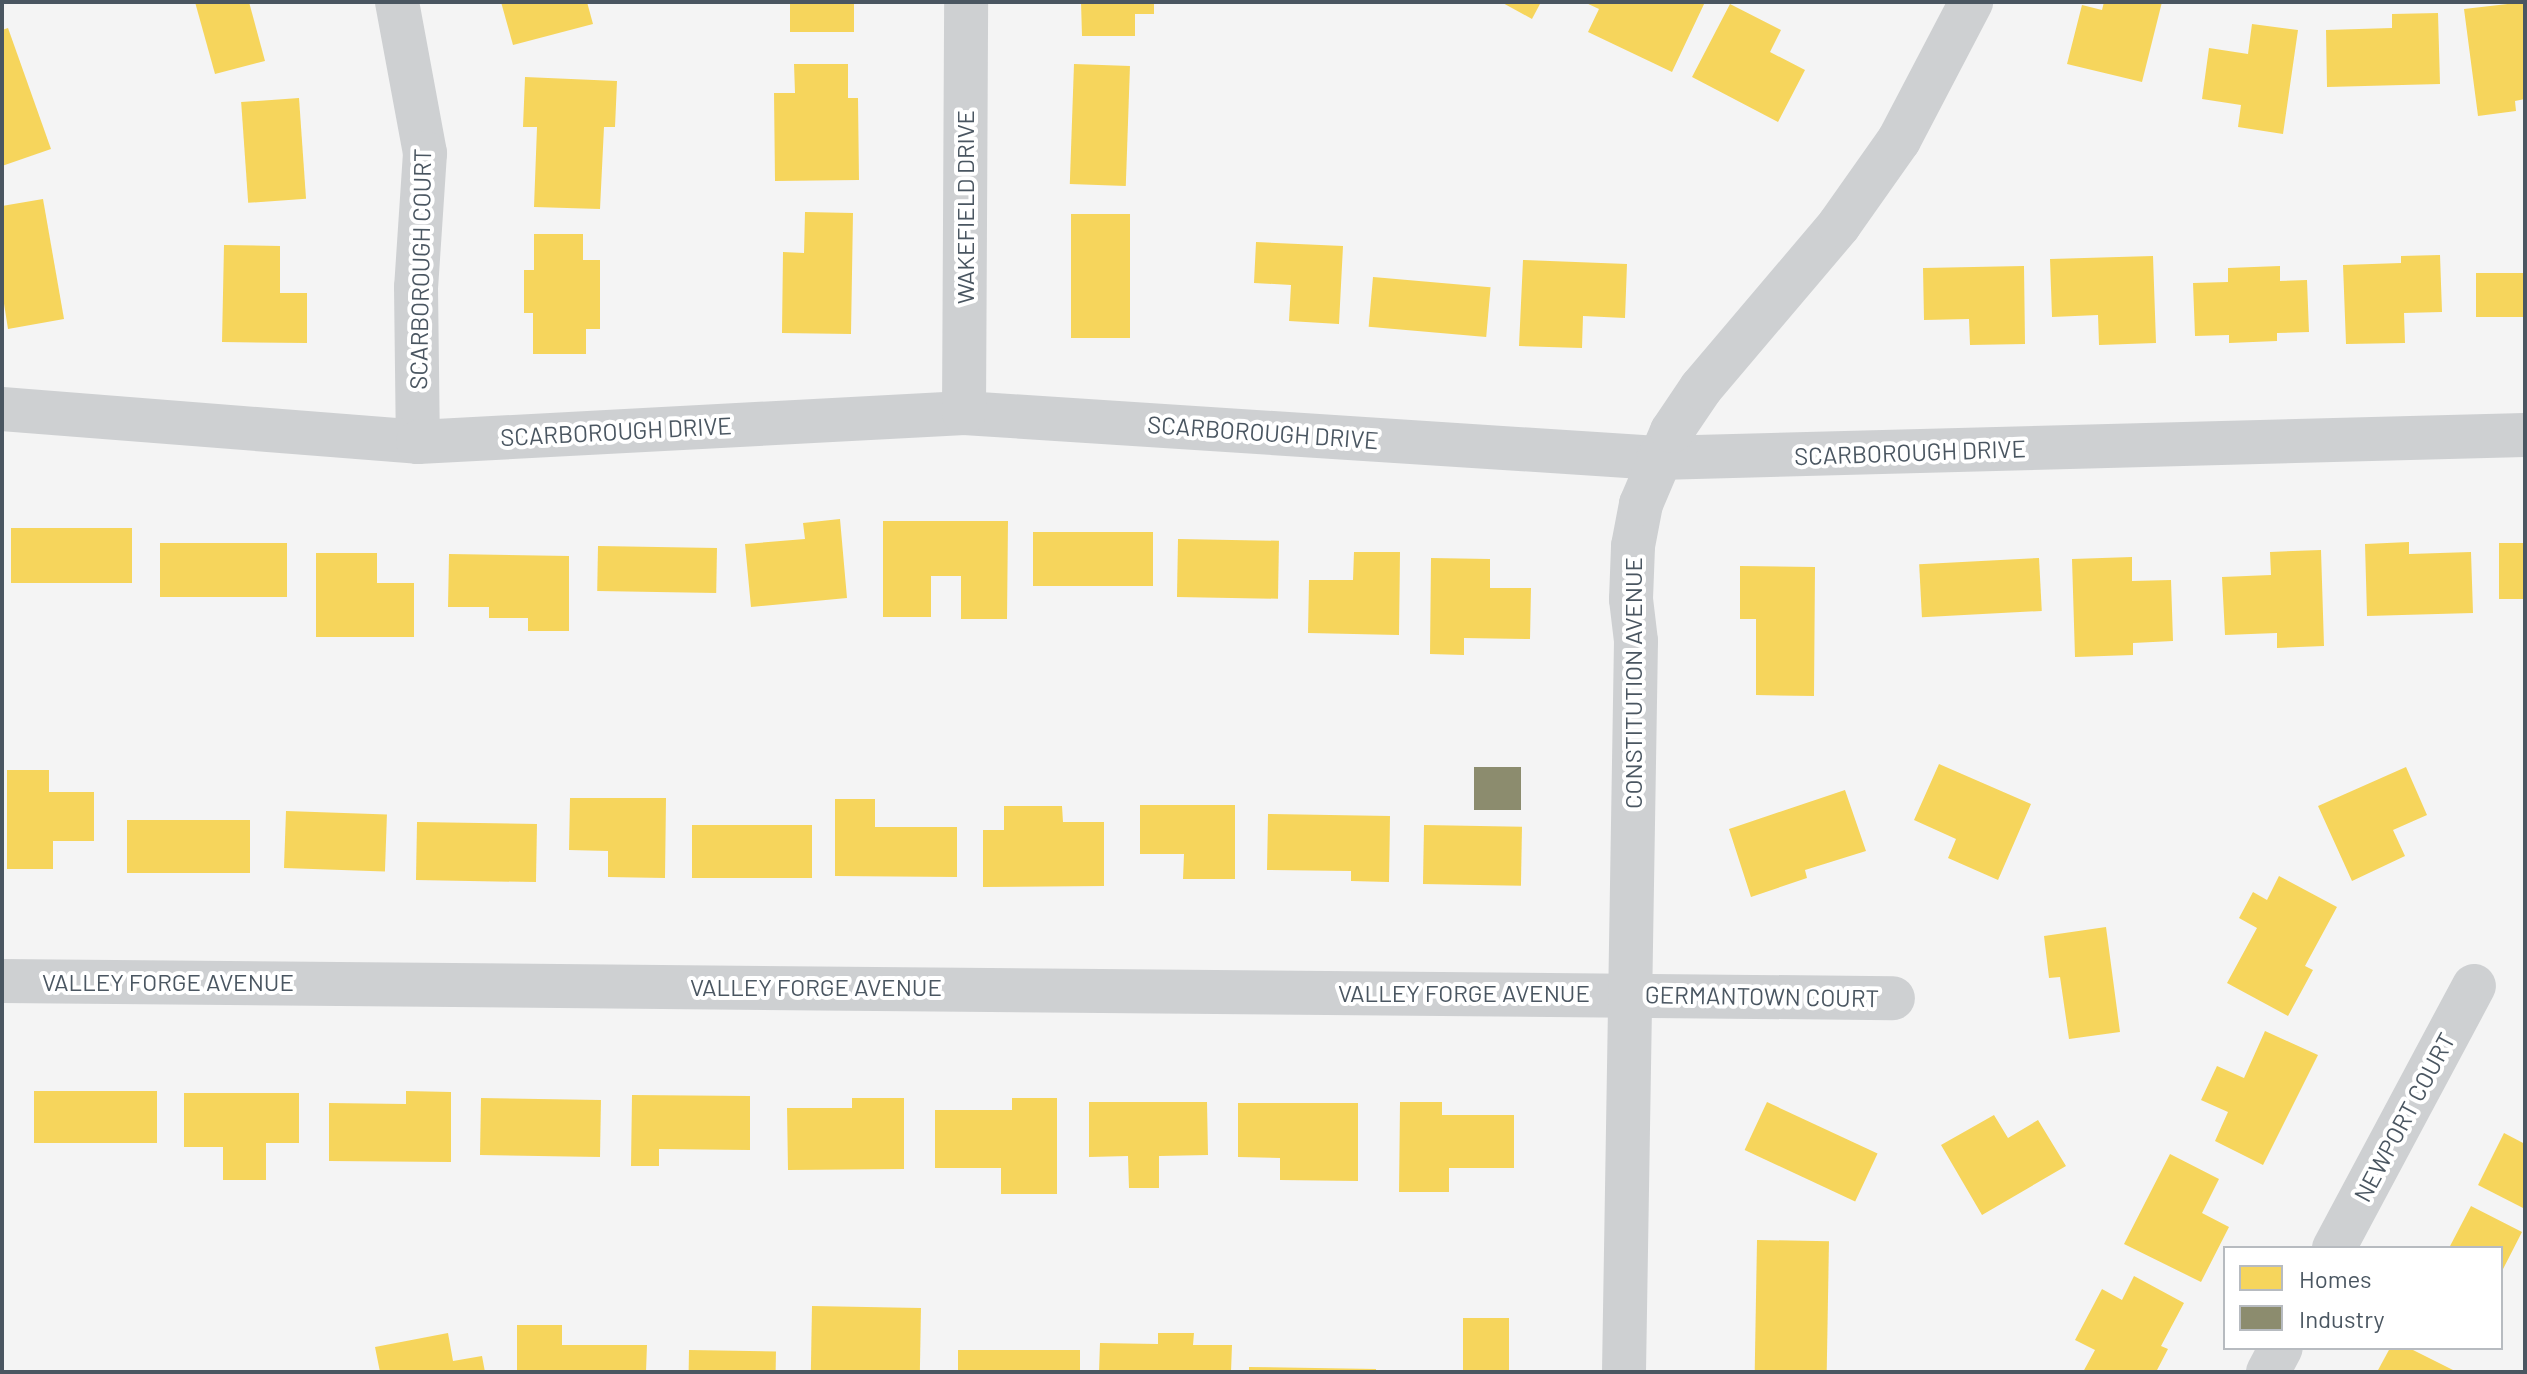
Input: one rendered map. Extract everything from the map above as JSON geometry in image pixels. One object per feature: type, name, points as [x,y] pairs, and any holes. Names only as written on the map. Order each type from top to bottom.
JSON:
[{"type":"street","name":"SCARBOROUGH COURT","points":[[397,2],[425,153],[416,287],[418,442]]},
{"type":"street","name":"WAKEFIELD DRIVE","points":[[964,413],[966,2]]},
{"type":"street","name":"CONSTITUTION AVENUE","points":[[1624,1372],[1636,641],[1631,599],[1633,546],[1641,504],[1658,458],[1701,388],[1839,225],[1899,140],[1926,95],[1971,2]]},
{"type":"street","name":"SCARBOROUGH DRIVE","points":[[2,409],[418,442],[964,413],[1658,458],[2525,435]]},
{"type":"street","name":"VALLEY FORGE AVENUE","points":[[2,981],[1630,994]]},
{"type":"street","name":"NEWPORT COURT","points":[[2335,1246],[2474,986]]},
{"type":"street","name":"GERMANTOWN COURT","points":[[1630,994],[1893,998]]},
{"type":"street","points":[[2268,1372],[2280,1350]]},
{"type":"building: Homes","points":[[195,2],[249,2],[265,61],[215,74]]},
{"type":"building: Homes","points":[[501,2],[587,2],[593,24],[513,45]]},
{"type":"building: Homes","points":[[790,2],[854,2],[854,32],[790,32]]},
{"type":"building: Homes","points":[[1081,2],[1154,2],[1154,14],[1135,14],[1135,36],[1082,36]]},
{"type":"building: Homes","points":[[1501,2],[1541,2],[1532,19]]},
{"type":"building: Homes","points":[[1584,2],[1705,2],[1672,72],[1588,32],[1599,9]]},
{"type":"building: Homes","points":[[2104,2],[2162,2],[2142,82],[2067,64],[2082,5],[2102,10]]},
{"type":"building: Homes","points":[[2525,2],[2525,99],[2515,101],[2516,111],[2478,116],[2464,9]]},
{"type":"building: Homes","points":[[1730,4],[1781,30],[1770,52],[1805,70],[1778,122],[1692,77]]},
{"type":"building: Homes","points":[[2438,13],[2440,84],[2327,87],[2326,30],[2392,28],[2392,14]]},
{"type":"building: Homes","points":[[2252,24],[2298,30],[2283,134],[2238,127],[2241,105],[2202,99],[2209,48],[2248,54]]},
{"type":"building: Homes","points":[[8,28],[51,149],[2,166],[2,30]]},
{"type":"building: Homes","points":[[794,64],[848,64],[848,98],[858,98],[859,180],[775,181],[774,93],[795,93]]},
{"type":"building: Homes","points":[[1074,64],[1130,66],[1126,186],[1070,184]]},
{"type":"building: Homes","points":[[525,77],[617,81],[615,127],[604,127],[600,209],[534,207],[537,127],[523,127]]},
{"type":"building: Homes","points":[[299,98],[306,199],[248,203],[241,102]]},
{"type":"building: Homes","points":[[43,199],[64,319],[8,329],[2,291],[2,206]]},
{"type":"building: Homes","points":[[805,212],[853,213],[851,334],[782,333],[783,252],[804,253]]},
{"type":"building: Homes","points":[[1071,214],[1130,214],[1130,338],[1071,338]]},
{"type":"building: Homes","points":[[534,234],[583,234],[583,260],[600,260],[600,329],[586,329],[586,354],[533,354],[533,313],[524,313],[524,270],[534,270]]},
{"type":"building: Homes","points":[[1256,242],[1343,246],[1339,324],[1289,321],[1291,285],[1254,283]]},
{"type":"building: Homes","points":[[224,245],[280,246],[280,293],[307,293],[307,343],[222,342]]},
{"type":"building: Homes","points":[[2440,255],[2442,312],[2404,313],[2405,343],[2346,344],[2343,265],[2401,263],[2401,256]]},
{"type":"building: Homes","points":[[2153,256],[2156,343],[2099,345],[2098,315],[2052,317],[2050,259]]},
{"type":"building: Homes","points":[[1523,260],[1627,264],[1625,318],[1583,316],[1582,348],[1519,346]]},
{"type":"building: Homes","points":[[2024,266],[2025,344],[1970,345],[1969,319],[1924,320],[1923,268]]},
{"type":"building: Homes","points":[[2280,266],[2280,281],[2307,280],[2309,332],[2277,333],[2277,341],[2229,343],[2229,335],[2195,336],[2193,283],[2228,282],[2228,268]]},
{"type":"building: Homes","points":[[2476,273],[2525,273],[2525,317],[2476,317]]},
{"type":"building: Homes","points":[[1373,277],[1491,287],[1486,337],[1369,327]]},
{"type":"building: Homes","points":[[840,519],[847,598],[751,607],[745,544],[805,539],[803,523]]},
{"type":"building: Homes","points":[[883,521],[1008,521],[1007,619],[961,619],[961,576],[931,576],[931,617],[883,617]]},
{"type":"building: Homes","points":[[11,528],[132,528],[132,583],[11,583]]},
{"type":"building: Homes","points":[[1033,532],[1153,532],[1153,586],[1033,586]]},
{"type":"building: Homes","points":[[1178,539],[1279,541],[1278,599],[1177,597]]},
{"type":"building: Homes","points":[[2409,542],[2409,554],[2471,552],[2473,613],[2367,616],[2365,544]]},
{"type":"building: Homes","points":[[160,543],[287,543],[287,597],[160,597]]},
{"type":"building: Homes","points":[[2499,543],[2525,543],[2525,599],[2499,599]]},
{"type":"building: Homes","points":[[598,546],[717,548],[716,593],[597,591]]},
{"type":"building: Homes","points":[[2321,550],[2324,646],[2277,648],[2277,633],[2225,635],[2222,577],[2271,575],[2270,552]]},
{"type":"building: Homes","points":[[1354,552],[1400,552],[1399,635],[1308,633],[1309,580],[1353,580]]},
{"type":"building: Homes","points":[[316,553],[377,553],[377,583],[414,583],[414,637],[316,637]]},
{"type":"building: Homes","points":[[449,554],[569,556],[569,631],[528,631],[528,618],[489,618],[489,607],[448,607]]},
{"type":"building: Homes","points":[[2132,557],[2132,581],[2171,580],[2173,641],[2133,643],[2133,655],[2075,657],[2072,559]]},
{"type":"building: Homes","points":[[1431,558],[1490,559],[1490,588],[1531,588],[1530,639],[1464,638],[1464,655],[1430,654]]},
{"type":"building: Homes","points":[[2039,558],[2042,611],[1922,617],[1919,564]]},
{"type":"building: Homes","points":[[1740,566],[1815,567],[1814,696],[1756,695],[1756,619],[1740,619]]},
{"type":"building: Homes","points":[[1939,764],[2031,804],[1998,880],[1948,858],[1956,839],[1914,820]]},
{"type":"building: Homes","points":[[2406,767],[2427,815],[2393,830],[2405,856],[2352,881],[2318,806]]},
{"type":"building: Homes","points":[[7,770],[49,770],[49,792],[94,792],[94,841],[53,841],[53,869],[7,869]]},
{"type":"building: Homes","points":[[1845,790],[1866,851],[1805,870],[1807,878],[1751,897],[1729,829]]},
{"type":"building: Homes","points":[[570,798],[666,798],[665,878],[608,877],[608,851],[569,850]]},
{"type":"building: Homes","points":[[835,799],[875,799],[875,827],[957,827],[957,877],[835,876]]},
{"type":"building: Homes","points":[[1140,805],[1235,805],[1235,879],[1183,879],[1184,854],[1140,854]]},
{"type":"building: Homes","points":[[1004,806],[1062,806],[1063,822],[1104,822],[1104,886],[983,887],[983,830],[1004,830]]},
{"type":"building: Homes","points":[[286,811],[387,815],[385,871],[284,868]]},
{"type":"building: Homes","points":[[1268,814],[1390,816],[1389,882],[1351,881],[1351,871],[1267,870]]},
{"type":"building: Homes","points":[[127,820],[250,820],[250,873],[127,873]]},
{"type":"building: Homes","points":[[417,822],[537,824],[536,882],[416,880]]},
{"type":"building: Homes","points":[[692,825],[812,825],[812,878],[692,878]]},
{"type":"building: Homes","points":[[1424,825],[1522,827],[1521,886],[1423,884]]},
{"type":"building: Homes","points":[[2279,876],[2337,907],[2305,966],[2313,970],[2288,1016],[2227,983],[2257,928],[2239,918],[2253,892],[2267,900]]},
{"type":"building: Homes","points":[[2106,927],[2120,1032],[2069,1039],[2060,977],[2049,978],[2044,936]]},
{"type":"building: Homes","points":[[2265,1031],[2318,1055],[2263,1165],[2215,1141],[2228,1112],[2201,1100],[2217,1066],[2244,1078]]},
{"type":"building: Homes","points":[[34,1091],[157,1091],[157,1143],[34,1143]]},
{"type":"building: Homes","points":[[406,1091],[451,1092],[451,1162],[329,1161],[329,1103],[406,1104]]},
{"type":"building: Homes","points":[[184,1093],[299,1093],[299,1143],[266,1143],[266,1180],[223,1180],[223,1147],[184,1147]]},
{"type":"building: Homes","points":[[632,1095],[750,1096],[750,1150],[659,1149],[659,1166],[631,1166]]},
{"type":"building: Homes","points":[[481,1098],[601,1100],[600,1157],[480,1155]]},
{"type":"building: Homes","points":[[852,1098],[904,1098],[904,1169],[788,1170],[787,1108],[852,1108]]},
{"type":"building: Homes","points":[[1012,1098],[1057,1098],[1057,1194],[1001,1194],[1001,1168],[935,1168],[935,1110],[1012,1110]]},
{"type":"building: Homes","points":[[1089,1102],[1207,1102],[1208,1155],[1159,1156],[1159,1188],[1129,1188],[1128,1156],[1089,1157]]},
{"type":"building: Homes","points":[[1400,1102],[1442,1102],[1442,1115],[1514,1115],[1514,1168],[1449,1168],[1449,1192],[1399,1192]]},
{"type":"building: Homes","points":[[1767,1102],[1878,1154],[1855,1202],[1745,1150]]},
{"type":"building: Homes","points":[[1238,1103],[1358,1103],[1358,1181],[1280,1180],[1280,1158],[1238,1157]]},
{"type":"building: Homes","points":[[1994,1115],[2008,1138],[2038,1120],[2066,1166],[1982,1215],[1941,1145]]},
{"type":"building: Homes","points":[[2504,1133],[2525,1144],[2525,1209],[2478,1185]]},
{"type":"building: Homes","points":[[2170,1154],[2219,1179],[2202,1213],[2229,1227],[2201,1282],[2124,1244]]},
{"type":"building: Homes","points":[[2471,1206],[2522,1232],[2503,1269],[2503,1246],[2450,1246]]},
{"type":"building: Homes","points":[[1757,1240],[1829,1241],[1827,1372],[1755,1372]]},
{"type":"building: Homes","points":[[2134,1276],[2184,1303],[2161,1346],[2168,1349],[2156,1372],[2083,1372],[2095,1350],[2075,1340],[2102,1289],[2122,1300]]},
{"type":"building: Homes","points":[[812,1306],[921,1308],[920,1372],[811,1372]]},
{"type":"building: Homes","points":[[1463,1318],[1509,1318],[1509,1372],[1463,1372]]},
{"type":"building: Homes","points":[[517,1325],[562,1325],[562,1345],[647,1345],[646,1372],[517,1372]]},
{"type":"building: Homes","points":[[448,1333],[453,1361],[482,1356],[485,1372],[380,1372],[375,1347]]},
{"type":"building: Homes","points":[[1158,1333],[1194,1333],[1193,1345],[1232,1345],[1231,1372],[1099,1372],[1100,1343],[1158,1344]]},
{"type":"building: Homes","points":[[689,1350],[776,1352],[776,1372],[689,1372]]},
{"type":"building: Homes","points":[[958,1350],[1080,1350],[1080,1372],[958,1372]]},
{"type":"building: Homes","points":[[2389,1350],[2413,1350],[2457,1372],[2377,1372]]},
{"type":"building: Homes","points":[[1249,1367],[1376,1369],[1376,1372],[1249,1372]]},
{"type":"building: Industry","points":[[1474,767],[1521,767],[1521,810],[1474,810]]}]
